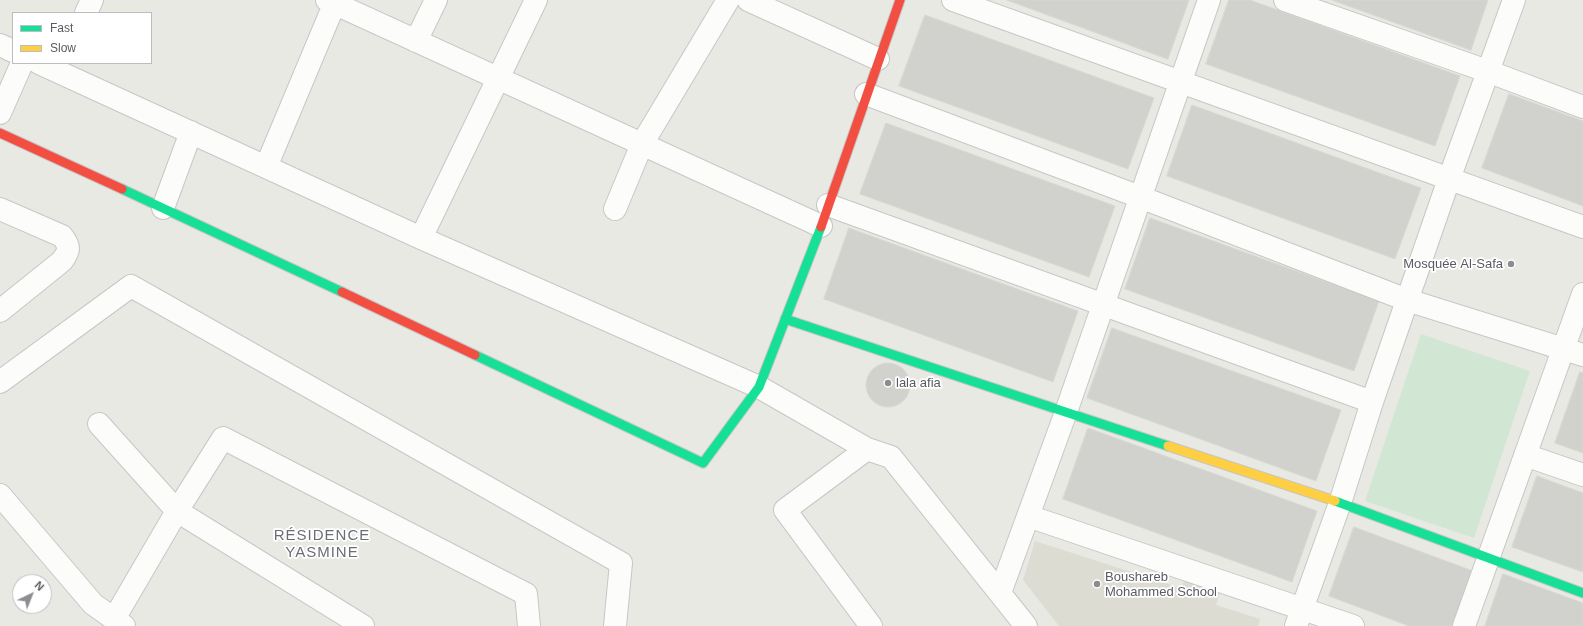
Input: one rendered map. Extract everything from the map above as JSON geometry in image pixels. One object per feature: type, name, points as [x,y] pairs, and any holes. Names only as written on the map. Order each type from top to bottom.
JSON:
[{"type":"street","points":[[86,12],[92,0]]},
{"type":"street","points":[[416,41],[436,0]]},
{"type":"street","points":[[421,238],[536,0]]},
{"type":"street","points":[[615,210],[642,144],[728,0]]},
{"type":"street","points":[[748,0],[878,59]]},
{"type":"street","points":[[0,133],[163,208],[704,463],[759,387],[821,226],[878,59],[900,0]]},
{"type":"street","points":[[953,0],[1583,227]]},
{"type":"street","points":[[1000,593],[1066,412],[1209,0]]},
{"type":"street","points":[[1285,0],[1487,71],[1583,107]]},
{"type":"street","points":[[1299,617],[1340,503],[1372,402],[1449,179],[1514,0]]},
{"type":"street","points":[[266,167],[333,1],[416,41],[821,226]]},
{"type":"street","points":[[0,45],[12,51]]},
{"type":"street","points":[[0,113],[22,64]]},
{"type":"street","points":[[44,64],[62,68],[191,132],[421,238],[759,387],[867,449],[891,457],[1026,626]]},
{"type":"street","points":[[866,94],[1140,197],[1407,300],[1573,352]]},
{"type":"street","points":[[163,208],[191,132]]},
{"type":"street","points":[[828,205],[1372,402]]},
{"type":"street","points":[[0,210],[62,236],[69,244],[69,252],[62,261],[0,311]]},
{"type":"street","points":[[0,382],[131,286],[621,564],[615,626]]},
{"type":"street","points":[[1464,626],[1525,455],[1573,352],[1583,294]]},
{"type":"street","points":[[785,319],[1340,503],[1583,593]]},
{"type":"street","points":[[99,424],[177,511],[363,626]]},
{"type":"street","points":[[0,494],[93,604],[119,622],[177,511],[223,438],[526,594],[529,626]]},
{"type":"street","points":[[867,449],[785,510],[871,626]]},
{"type":"street","points":[[1525,455],[1583,475]]},
{"type":"street","points":[[1028,516],[1299,617],[1353,626]]},
{"type":"shaded area","name":"Boushareb Mohammed School","points":[[1035,541],[1181,588],[1185,578],[1221,590],[1216,605],[1260,619],[1258,626],[1059,626],[1023,580]]},
{"type":"green space","points":[[1421,334],[1530,371],[1474,538],[1365,501]]},
{"type":"building","points":[[1007,0],[1189,0],[1168,59]]},
{"type":"building","points":[[1229,0],[1250,0],[1460,76],[1435,146],[1206,64]]},
{"type":"building","points":[[1332,0],[1488,0],[1471,50]]},
{"type":"building","points":[[925,15],[1154,98],[1128,169],[899,86]]},
{"type":"building","points":[[1509,94],[1583,121],[1583,206],[1482,168]]},
{"type":"building","points":[[1192,105],[1421,188],[1395,259],[1167,176]]},
{"type":"building","points":[[886,123],[1115,206],[1089,277],[860,194]]},
{"type":"building","points":[[1150,218],[1379,301],[1354,371],[1125,289]]},
{"type":"building","points":[[849,228],[1078,311],[1053,382],[824,299]]},
{"type":"building","points":[[1112,328],[1341,410],[1316,481],[1087,398]]},
{"type":"building","name":"lala afia","points":[[884,363],[892,363],[904,369],[910,381],[910,389],[904,401],[892,407],[884,407],[872,401],[866,389],[866,381],[872,369]]},
{"type":"building","points":[[1580,372],[1583,373],[1583,453],[1555,443]]},
{"type":"building","points":[[1088,428],[1317,511],[1292,582],[1063,499]]},
{"type":"building","points":[[1537,476],[1583,493],[1583,572],[1512,547]]},
{"type":"building","points":[[1354,527],[1473,571],[1453,626],[1409,626],[1329,596]]},
{"type":"building","points":[[1503,574],[1583,603],[1583,626],[1485,626]]},
{"type":"traffic: fast","points":[[122,189],[342,292]]},
{"type":"traffic: fast","points":[[475,355],[703,463],[759,387],[821,227]]},
{"type":"traffic: fast","points":[[785,319],[1168,446]]},
{"type":"traffic: fast","points":[[1335,501],[1583,593]]},
{"type":"traffic: slow","points":[[1168,446],[1335,501]]},
{"type":"traffic: jam","points":[[821,227],[900,0]]},
{"type":"traffic: jam","points":[[0,133],[122,189]]},
{"type":"traffic: jam","points":[[342,292],[475,355]]},
{"type":"place","name":"Mosquée Al-Safa","points":[[1511,264]]},
{"type":"place","name":"lala afia","points":[[888,383]]},
{"type":"place","name":"Boushareb Mohammed School","points":[[1097,584]]},
{"type":"district","name":"RÉSIDENCE YASMINE","points":[[322,544]]}]
